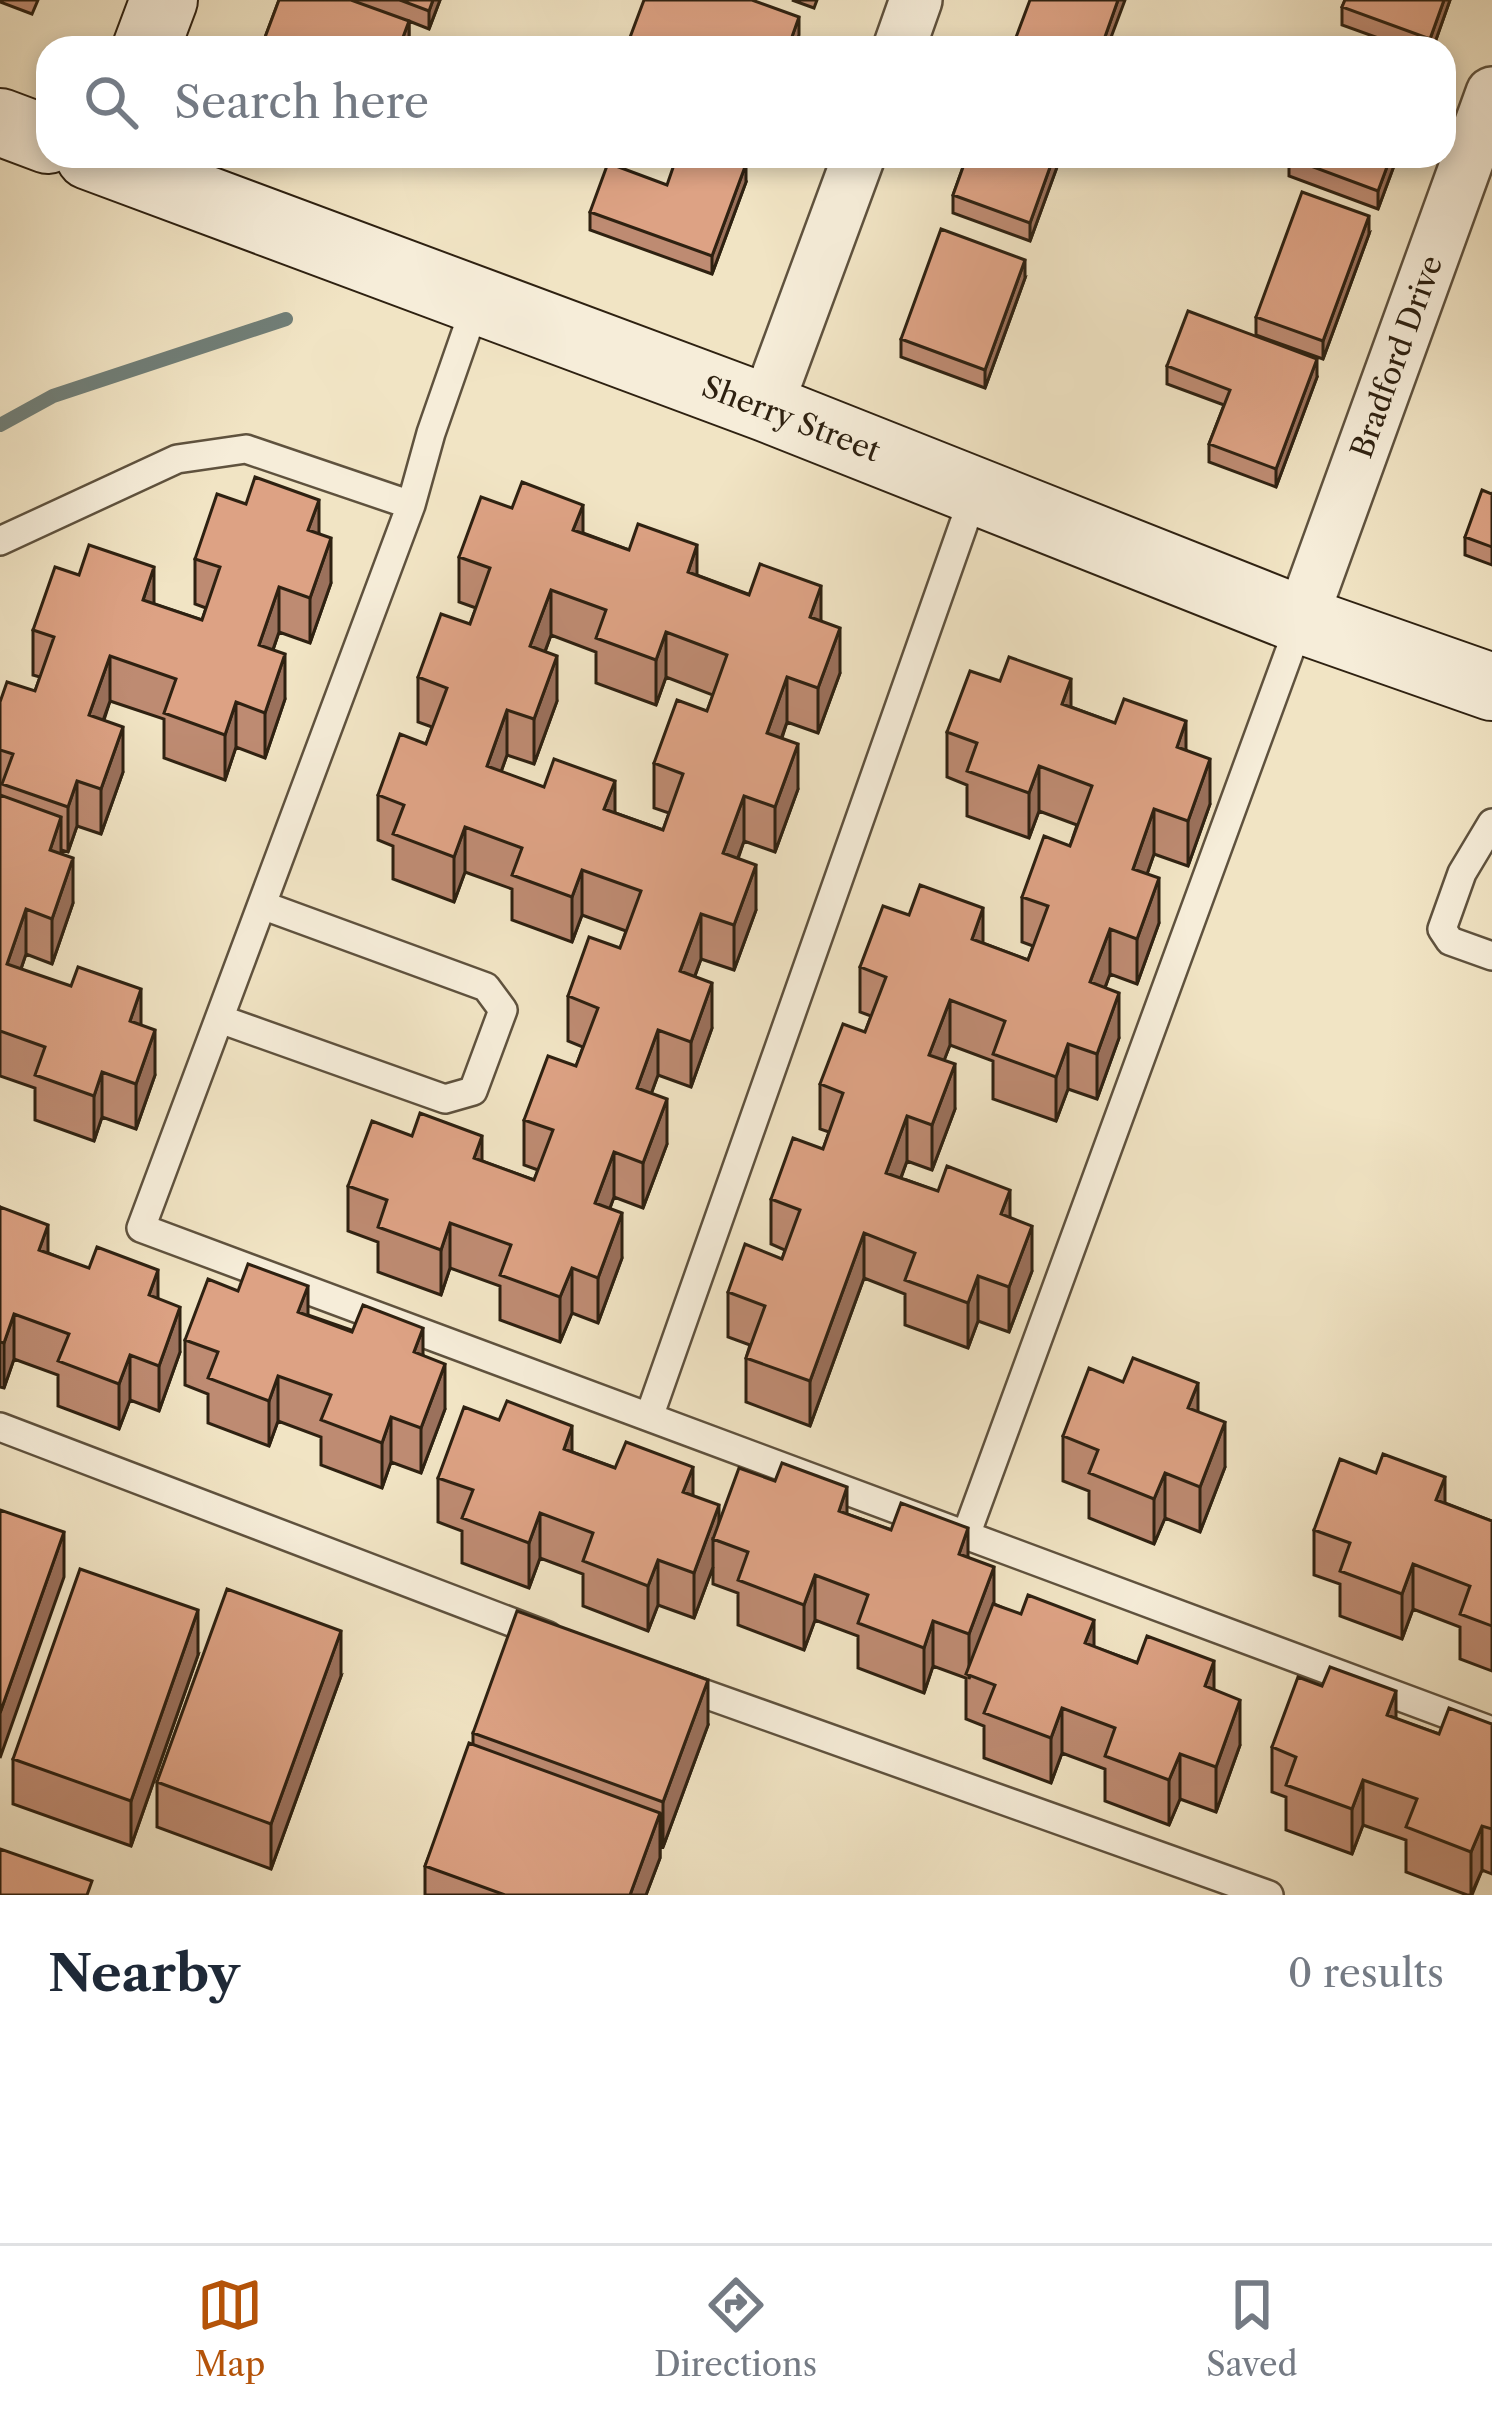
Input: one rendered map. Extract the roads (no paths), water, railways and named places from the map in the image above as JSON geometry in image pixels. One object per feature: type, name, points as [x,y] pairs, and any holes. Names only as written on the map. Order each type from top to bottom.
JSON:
[{"type":"street","points":[[150,36],[164,0]]},
{"type":"street","points":[[903,36],[916,0]]},
{"type":"street","name":"Bradford Drive","points":[[1301,620],[1492,93]]},
{"type":"street","name":"Sherry Street","points":[[0,122],[36,135]]},
{"type":"street","name":"Sherry Street","points":[[127,168],[766,408],[1301,620],[1492,687]]},
{"type":"street","points":[[766,408],[855,168]]},
{"type":"lane","points":[[477,301],[430,433],[411,505],[141,1228],[1492,1731]]},
{"type":"lane","points":[[0,541],[177,458],[246,449],[411,505]]},
{"type":"lane","points":[[649,1417],[975,492]]},
{"type":"lane","points":[[966,1535],[1301,620]]},
{"type":"lane","points":[[1492,823],[1462,873],[1442,929],[1450,940],[1492,956]]},
{"type":"lane","points":[[220,1019],[445,1099],[472,1091],[488,1051],[503,1010],[486,987],[262,905]]},
{"type":"lane","points":[[0,1427],[583,1650]]},
{"type":"lane","points":[[650,1674],[1269,1895]]},
{"type":"waterway","points":[[0,425],[53,396],[286,319]]}]
